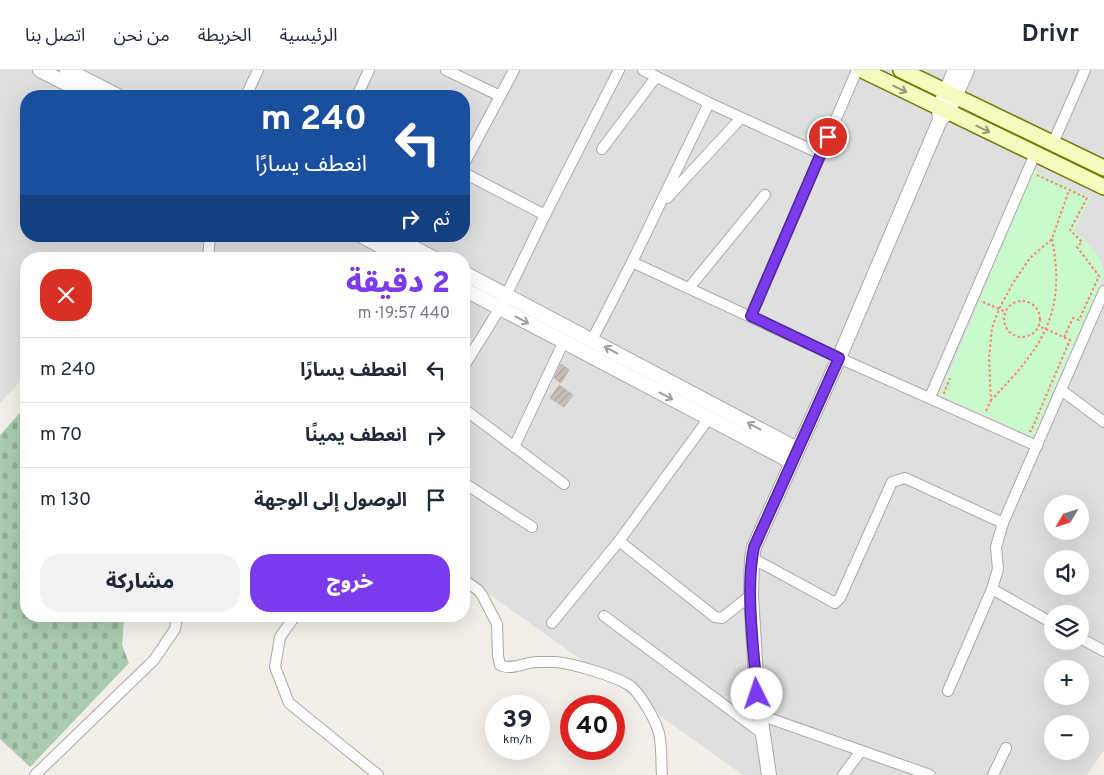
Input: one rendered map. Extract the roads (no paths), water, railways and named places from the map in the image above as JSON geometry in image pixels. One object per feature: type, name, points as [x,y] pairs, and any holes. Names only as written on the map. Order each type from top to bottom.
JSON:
[{"type":"main road","points":[[862,70],[943,113],[1104,187]]},
{"type":"main road","points":[[901,70],[1104,168]]},
{"type":"street","points":[[40,70],[79,90]]},
{"type":"street","points":[[67,70],[106,90]]},
{"type":"street","points":[[360,90],[368,70]]},
{"type":"street","points":[[446,70],[500,96]]},
{"type":"street","points":[[470,153],[514,70]]},
{"type":"street","points":[[470,356],[500,308],[619,70]]},
{"type":"street","points":[[643,70],[709,103],[821,154]]},
{"type":"street","points":[[751,316],[857,70]]},
{"type":"street","points":[[951,94],[955,70]]},
{"type":"street","points":[[769,775],[757,694],[751,595],[752,558],[757,541],[839,358],[951,94],[967,70]]},
{"type":"street","points":[[1053,143],[1085,70]]},
{"type":"street","points":[[248,90],[254,72]]},
{"type":"street","points":[[602,149],[656,77]]},
{"type":"street","points":[[592,340],[709,103]]},
{"type":"street","points":[[659,206],[741,118]]},
{"type":"street","points":[[930,397],[1034,154]]},
{"type":"street","points":[[470,176],[545,215]]},
{"type":"street","points":[[690,288],[765,195]]},
{"type":"street","points":[[373,242],[392,252]]},
{"type":"street","points":[[402,242],[422,252]]},
{"type":"street","points":[[632,262],[839,358],[1037,446]]},
{"type":"street","points":[[470,277],[798,448]]},
{"type":"street","points":[[948,691],[992,589],[998,569],[996,548],[1003,523],[1104,291]]},
{"type":"street","points":[[470,292],[792,462]]},
{"type":"street","points":[[514,447],[564,341]]},
{"type":"street","points":[[1061,390],[1104,422]]},
{"type":"street","points":[[470,414],[564,484]]},
{"type":"street","points":[[552,623],[619,541],[709,418]]},
{"type":"street","points":[[752,558],[835,603],[840,598],[892,482],[905,478],[1003,523]]},
{"type":"street","points":[[470,487],[532,527]]},
{"type":"street","points":[[619,541],[715,617],[722,618],[751,595]]},
{"type":"street","points":[[470,584],[482,595],[497,624],[498,656],[500,665],[504,668],[531,662],[557,662],[596,672],[630,685],[648,708],[659,734],[662,775]]},
{"type":"street","points":[[992,589],[1044,618]]},
{"type":"street","points":[[604,616],[763,734]]},
{"type":"street","points":[[35,775],[154,660],[176,629],[177,622]]},
{"type":"street","points":[[291,622],[280,637],[275,667],[289,703],[378,775]]},
{"type":"street","points":[[1089,643],[1104,651]]},
{"type":"street","points":[[760,715],[930,775]]},
{"type":"street","points":[[993,775],[1006,748]]},
{"type":"street","points":[[843,775],[861,751]]}]
